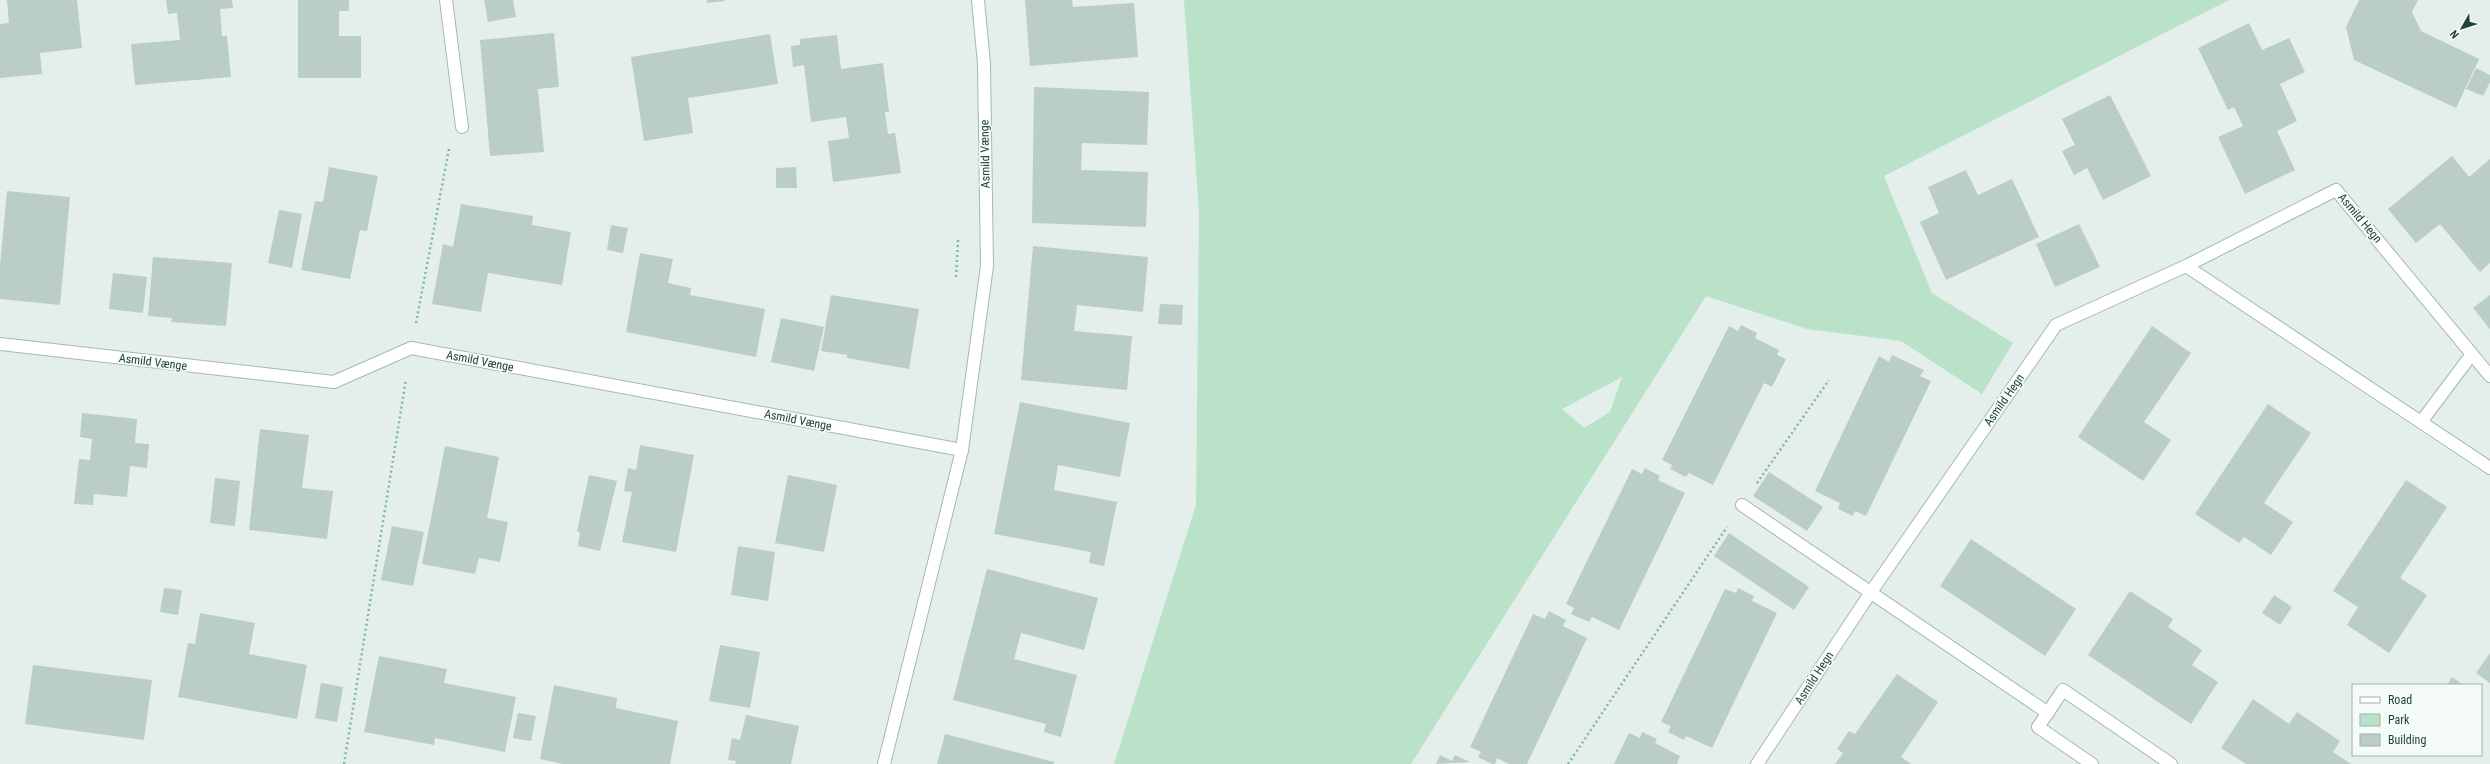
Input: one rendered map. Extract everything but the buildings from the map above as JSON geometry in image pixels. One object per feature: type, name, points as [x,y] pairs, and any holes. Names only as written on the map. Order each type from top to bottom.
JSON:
[{"type":"street","points":[[446,0],[462,127]]},
{"type":"street","name":"Asmild Vænge","points":[[884,764],[962,450],[987,266],[984,64],[978,0]]},
{"type":"street","name":"Asmild Hegn","points":[[1757,764],[1871,592],[2056,325],[2186,266],[2336,190],[2490,376]]},
{"type":"street","points":[[2186,266],[2490,468]]},
{"type":"street","name":"Asmild Vænge","points":[[0,344],[334,382],[411,348],[962,450]]},
{"type":"street","points":[[2421,422],[2472,354]]},
{"type":"street","points":[[1742,505],[2048,713]]},
{"type":"street","points":[[2092,764],[2038,727],[2063,690],[2171,764]]},
{"type":"path","points":[[344,764],[411,348],[450,142],[462,127]]},
{"type":"path","points":[[956,282],[958,235]]},
{"type":"path","points":[[1568,764],[1742,505],[1829,380]]},
{"type":"green space","points":[[1184,0],[2229,0],[1884,176],[1932,293],[2013,343],[1982,394],[1901,341],[1807,329],[1706,296],[1411,764],[1114,764],[1196,505],[1199,212]],"holes":[[[1622,377],[1610,412],[1584,428],[1562,409]]]}]
